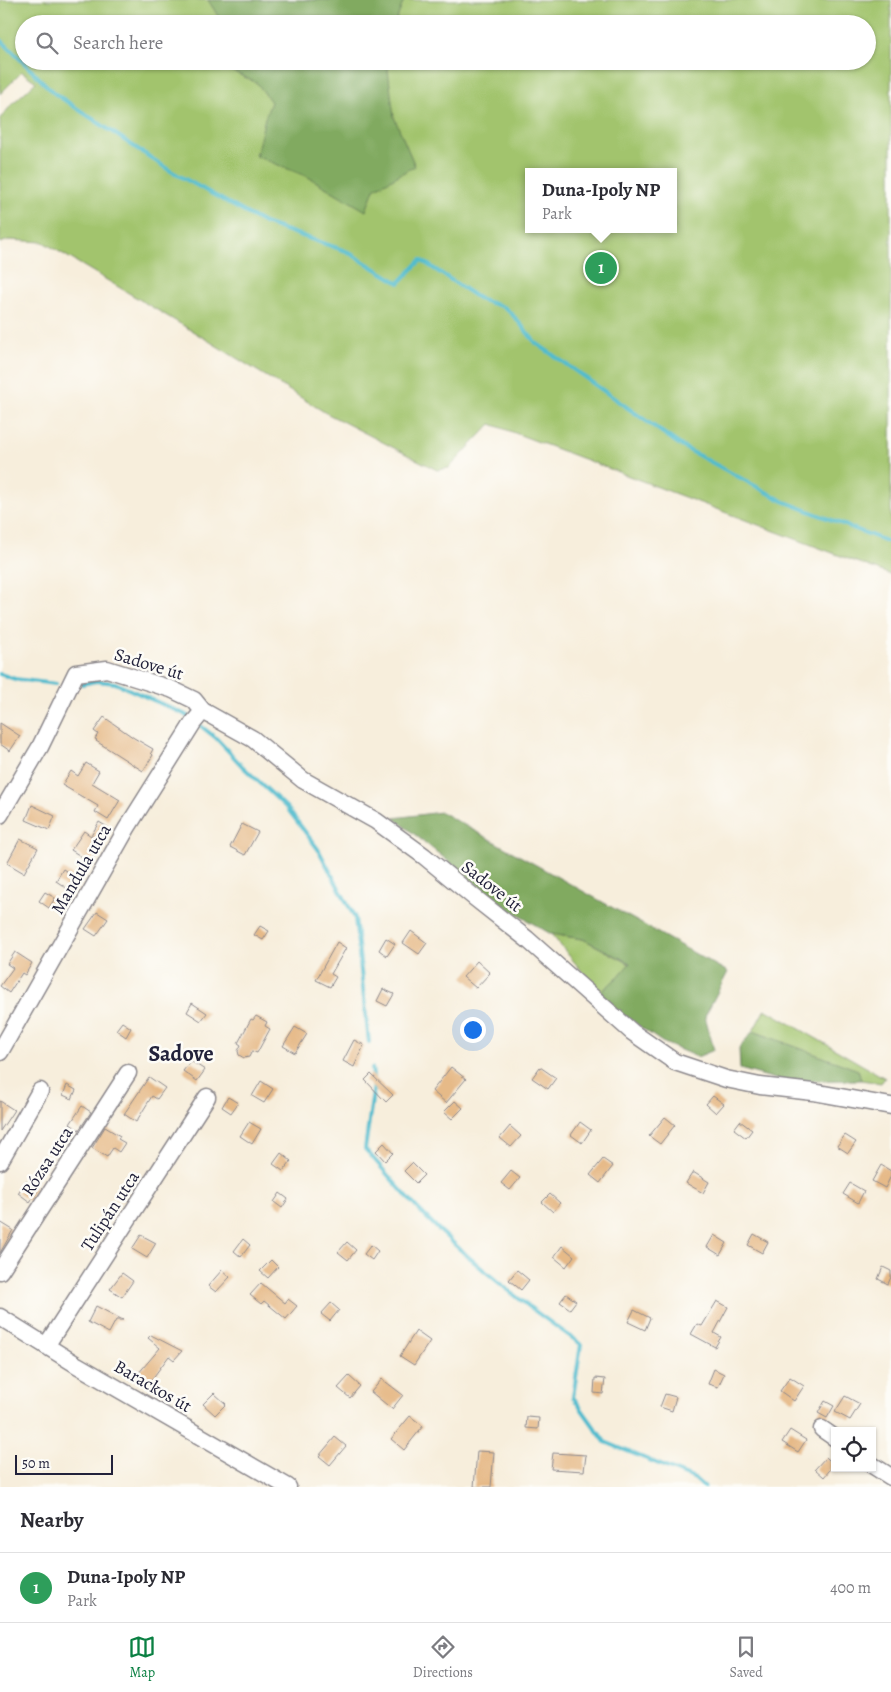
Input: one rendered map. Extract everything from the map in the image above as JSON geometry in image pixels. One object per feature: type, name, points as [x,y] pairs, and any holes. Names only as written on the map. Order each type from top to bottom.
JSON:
[{"type":"street","name":"Sadove út","points":[[0,815],[40,747],[76,673],[108,669],[171,689],[194,700],[203,711],[252,739],[303,780],[376,822],[424,856],[527,939],[632,1032],[675,1062],[726,1079],[753,1085],[813,1092],[891,1106]]},
{"type":"street","name":"Mandula utca","points":[[0,1052],[127,828],[192,723],[203,711]]},
{"type":"street","name":"Rózsa utca","points":[[0,1271],[128,1073]]},
{"type":"street","points":[[0,1161],[40,1091]]},
{"type":"street","name":"Tulipán utca","points":[[46,1346],[207,1097]]},
{"type":"street","name":"Barackos út","points":[[0,1317],[46,1346],[288,1487]]},
{"type":"street","points":[[876,1468],[891,1477]]},
{"type":"green space","points":[[0,0],[891,0],[891,575],[491,424],[449,468],[437,470],[326,413],[43,242],[9,240],[0,243],[0,119],[12,104],[36,82],[22,72],[0,94]]},
{"type":"green space","points":[[208,0],[404,0],[398,15],[217,15]]},
{"type":"green space","points":[[229,70],[388,70],[394,117],[415,166],[374,189],[366,211],[308,177],[256,156],[271,102],[257,83]]},
{"type":"green space","points":[[441,812],[728,972],[705,1016],[714,1050],[697,1057],[662,1042],[616,1010],[600,993],[630,963],[583,939],[551,934],[508,909],[394,818]]},
{"type":"green space","points":[[551,934],[583,939],[630,964],[600,993]]},
{"type":"green space","points":[[765,1009],[885,1078],[881,1083],[861,1080],[857,1070],[753,1031]]},
{"type":"green space","points":[[753,1031],[858,1070],[861,1080],[782,1081],[740,1069],[739,1048]]},
{"type":"building","points":[[104,717],[153,749],[151,753],[153,755],[143,771],[96,741],[95,739],[98,734],[94,731]]},
{"type":"building","points":[[0,723],[20,736],[10,751],[0,744]]},
{"type":"building","points":[[86,763],[99,771],[92,783],[120,800],[108,820],[95,812],[98,806],[62,785],[71,771],[78,776]]},
{"type":"building","points":[[32,805],[55,816],[49,830],[26,820]]},
{"type":"building","points":[[99,822],[109,828],[97,847],[100,848],[90,862],[71,850],[84,831],[91,836]]},
{"type":"building","points":[[242,824],[258,832],[245,855],[230,847]]},
{"type":"building","points":[[20,839],[38,848],[24,873],[7,863]]},
{"type":"building","points":[[63,869],[75,877],[68,889],[56,881]]},
{"type":"building","points":[[45,892],[55,898],[49,908],[39,901]]},
{"type":"building","points":[[97,912],[108,919],[96,936],[85,929]]},
{"type":"building","points":[[260,926],[269,931],[263,940],[254,935]]},
{"type":"building","points":[[411,931],[427,943],[419,954],[403,943]]},
{"type":"building","points":[[386,938],[395,944],[387,956],[379,950]]},
{"type":"building","points":[[337,942],[346,948],[331,974],[336,977],[330,987],[316,980]]},
{"type":"building","points":[[15,952],[32,963],[25,975],[22,973],[9,993],[0,986],[13,968],[7,964]]},
{"type":"building","points":[[477,961],[490,973],[476,988],[463,977]]},
{"type":"building","points":[[383,989],[394,994],[387,1006],[377,1001]]},
{"type":"building","points":[[192,1003],[207,1013],[201,1021],[187,1012]]},
{"type":"building","points":[[256,1016],[267,1022],[265,1026],[270,1029],[257,1053],[252,1051],[249,1057],[244,1058],[239,1055],[238,1051],[241,1045],[238,1043],[251,1019],[253,1020]]},
{"type":"building","points":[[122,1022],[131,1028],[126,1037],[116,1030]]},
{"type":"building","points":[[295,1027],[307,1034],[295,1053],[283,1046]]},
{"type":"building","points":[[354,1040],[364,1045],[354,1067],[343,1061]]},
{"type":"building","points":[[191,1061],[205,1070],[197,1081],[183,1071]]},
{"type":"building","points":[[451,1067],[466,1079],[446,1103],[432,1091]]},
{"type":"building","points":[[540,1067],[556,1078],[548,1089],[532,1078]]},
{"type":"building","points":[[371,1074],[393,1095],[386,1102],[365,1080]]},
{"type":"building","points":[[149,1077],[165,1088],[157,1099],[152,1096],[136,1122],[124,1114]]},
{"type":"building","points":[[261,1081],[273,1089],[264,1103],[252,1096]]},
{"type":"building","points":[[67,1085],[76,1090],[72,1099],[63,1095]]},
{"type":"building","points":[[713,1096],[724,1104],[716,1113],[706,1104]]},
{"type":"building","points":[[228,1097],[238,1103],[231,1113],[222,1107]]},
{"type":"building","points":[[0,1101],[14,1110],[0,1131]]},
{"type":"building","points":[[455,1101],[463,1108],[452,1119],[444,1112]]},
{"type":"building","points":[[82,1106],[91,1112],[79,1130],[70,1124]]},
{"type":"building","points":[[665,1117],[675,1125],[660,1144],[649,1136]]},
{"type":"building","points":[[740,1121],[752,1130],[746,1138],[734,1129]]},
{"type":"building","points":[[249,1122],[261,1129],[252,1144],[240,1136]]},
{"type":"building","points":[[580,1122],[591,1130],[582,1143],[571,1135]]},
{"type":"building","points":[[510,1126],[521,1136],[511,1147],[500,1138]]},
{"type":"building","points":[[105,1127],[120,1136],[118,1139],[125,1143],[119,1152],[113,1148],[107,1157],[92,1148]]},
{"type":"building","points":[[845,1135],[856,1142],[848,1153],[837,1146]]},
{"type":"building","points":[[384,1143],[393,1153],[385,1161],[376,1151]]},
{"type":"building","points":[[281,1153],[291,1161],[283,1171],[273,1164]]},
{"type":"building","points":[[603,1159],[613,1166],[600,1183],[590,1175]]},
{"type":"building","points":[[412,1163],[424,1175],[416,1183],[404,1171]]},
{"type":"building","points":[[881,1165],[891,1171],[891,1176],[885,1188],[872,1181]]},
{"type":"building","points":[[511,1171],[520,1178],[510,1190],[501,1183]]},
{"type":"building","points":[[693,1172],[709,1182],[703,1193],[686,1183]]},
{"type":"building","points":[[26,1181],[38,1190],[30,1202],[18,1193]]},
{"type":"building","points":[[850,1183],[864,1191],[858,1203],[843,1194]]},
{"type":"building","points":[[280,1193],[288,1199],[282,1208],[274,1202]]},
{"type":"building","points":[[550,1194],[560,1203],[553,1212],[542,1202]]},
{"type":"building","points":[[0,1222],[13,1230],[0,1253]]},
{"type":"building","points":[[754,1234],[768,1242],[762,1253],[748,1245]]},
{"type":"building","points":[[141,1235],[156,1243],[147,1258],[132,1249]]},
{"type":"building","points":[[714,1235],[727,1243],[720,1255],[707,1247]]},
{"type":"building","points":[[243,1239],[250,1245],[241,1257],[234,1251]]},
{"type":"building","points":[[347,1242],[356,1250],[348,1260],[338,1252]]},
{"type":"building","points":[[371,1245],[378,1251],[372,1260],[364,1254]]},
{"type":"building","points":[[562,1246],[574,1256],[566,1267],[554,1257]]},
{"type":"building","points":[[271,1260],[278,1267],[268,1278],[260,1271]]},
{"type":"building","points":[[883,1267],[891,1271],[888,1284],[878,1279]]},
{"type":"building","points":[[222,1270],[230,1277],[216,1292],[208,1286]]},
{"type":"building","points":[[517,1270],[529,1280],[521,1290],[509,1280]]},
{"type":"building","points":[[122,1273],[133,1281],[122,1297],[110,1289]]},
{"type":"building","points":[[261,1283],[285,1303],[288,1299],[297,1306],[286,1319],[264,1301],[261,1304],[250,1295]]},
{"type":"building","points":[[566,1294],[576,1301],[570,1309],[560,1302]]},
{"type":"building","points":[[717,1301],[728,1307],[714,1333],[721,1337],[715,1347],[691,1334],[697,1324],[702,1326]]},
{"type":"building","points":[[331,1303],[339,1310],[330,1321],[321,1314]]},
{"type":"building","points":[[96,1306],[123,1320],[116,1320],[109,1333],[88,1322]]},
{"type":"building","points":[[634,1310],[650,1318],[645,1330],[628,1322]]},
{"type":"building","points":[[416,1331],[430,1341],[414,1365],[400,1356]]},
{"type":"building","points":[[151,1335],[182,1351],[174,1360],[169,1356],[149,1383],[137,1375],[160,1348],[148,1338]]},
{"type":"building","points":[[714,1369],[724,1374],[718,1387],[708,1384]]},
{"type":"building","points":[[349,1376],[360,1386],[350,1398],[338,1388]]},
{"type":"building","points":[[790,1377],[804,1386],[794,1401],[780,1391]]},
{"type":"building","points":[[595,1378],[605,1379],[603,1394],[594,1393]]},
{"type":"building","points":[[382,1379],[403,1395],[392,1409],[371,1392]]},
{"type":"building","points":[[214,1393],[226,1404],[215,1415],[203,1404]]},
{"type":"building","points":[[665,1394],[676,1397],[672,1411],[660,1407]]},
{"type":"building","points":[[845,1396],[860,1404],[850,1420],[835,1412]]},
{"type":"building","points":[[825,1401],[834,1406],[827,1418],[818,1413]]},
{"type":"building","points":[[410,1416],[423,1426],[404,1450],[391,1439]]},
{"type":"building","points":[[527,1417],[539,1418],[538,1429],[526,1428]]},
{"type":"building","points":[[790,1430],[806,1440],[798,1452],[782,1442]]},
{"type":"building","points":[[335,1437],[346,1446],[330,1465],[319,1456]]},
{"type":"building","points":[[477,1451],[494,1452],[491,1487],[474,1487]]},
{"type":"building","points":[[553,1453],[586,1455],[584,1471],[551,1469]]},
{"type":"building","points":[[826,1457],[831,1462],[831,1469],[824,1477],[815,1469]]},
{"type":"waterway","points":[[0,39],[15,54]]},
{"type":"waterway","points":[[31,70],[54,93],[169,170],[264,223],[346,251],[399,283],[421,260],[481,300],[501,306]]},
{"type":"waterway","points":[[504,307],[536,343],[683,447],[783,501],[891,543]]},
{"type":"waterway","points":[[0,674],[15,679],[56,684]]},
{"type":"waterway","points":[[82,684],[96,681],[115,683],[184,714],[191,719]]},
{"type":"waterway","points":[[197,723],[216,738],[242,766],[287,808],[318,849],[355,918],[369,1042]]},
{"type":"waterway","points":[[372,1068],[374,1085],[365,1149],[420,1211],[477,1265],[539,1314],[581,1344],[573,1397],[605,1442],[695,1479],[704,1487]]},
{"type":"place","name":"Duna-Ipoly NP","points":[[601,268]]},
{"type":"district","name":"Sadove","points":[[181,1054]]}]
